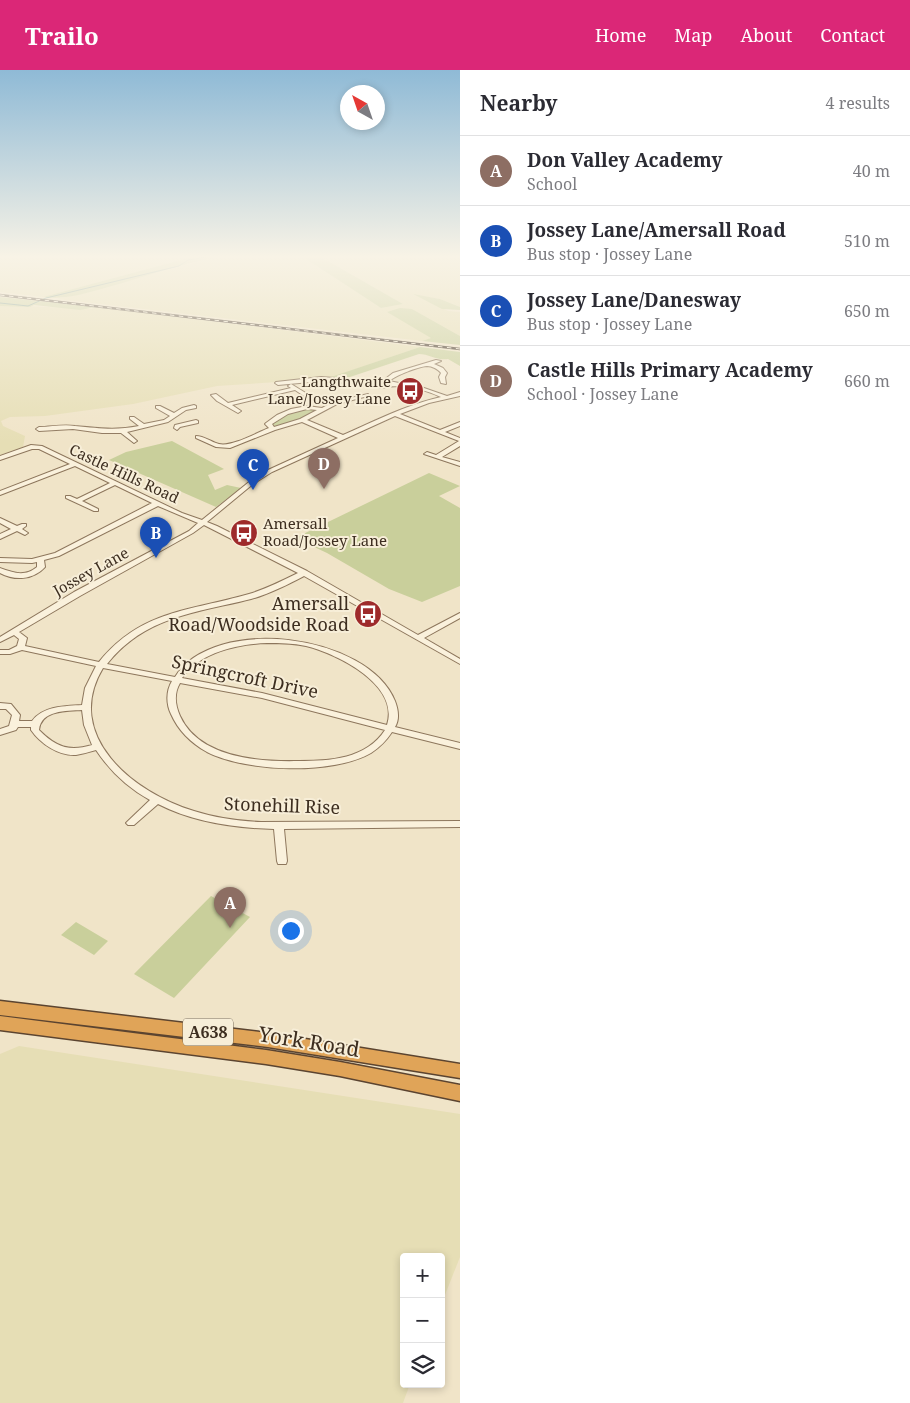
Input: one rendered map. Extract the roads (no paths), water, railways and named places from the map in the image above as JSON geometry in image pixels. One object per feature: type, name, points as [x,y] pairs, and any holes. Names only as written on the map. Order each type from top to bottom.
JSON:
[{"type":"highway","name":"York Road","points":[[0,1008],[268,1040],[460,1072]]},
{"type":"highway","name":"York Road","points":[[0,1024],[266,1056],[460,1093]]},
{"type":"street","points":[[278,383],[321,379],[375,383],[381,386],[395,374],[438,361]]},
{"type":"street","points":[[429,364],[441,369],[444,374],[442,377],[444,383]]},
{"type":"street","points":[[444,374],[452,374]]},
{"type":"street","points":[[288,382],[294,389],[306,394]]},
{"type":"street","points":[[385,383],[429,390],[445,397]]},
{"type":"street","points":[[227,405],[294,389]]},
{"type":"street","name":"Jossey Lane","points":[[0,640],[172,543],[205,522],[261,476],[396,414],[445,397],[460,394]]},
{"type":"street","points":[[214,395],[238,411]]},
{"type":"street","points":[[198,437],[213,444],[226,446],[302,420],[334,402],[367,395]]},
{"type":"street","points":[[0,458],[34,446],[39,427],[64,427],[108,432],[166,421],[184,410],[194,407]]},
{"type":"street","points":[[273,429],[268,424],[292,411],[312,407],[321,409]]},
{"type":"street","points":[[158,408],[174,416]]},
{"type":"street","points":[[396,414],[460,442]]},
{"type":"street","points":[[125,419],[134,417],[143,426]]},
{"type":"street","points":[[302,420],[344,438]]},
{"type":"street","points":[[166,421],[177,427],[196,422]]},
{"type":"street","points":[[440,432],[460,424]]},
{"type":"street","points":[[123,430],[134,441]]},
{"type":"street","points":[[437,457],[460,442]]},
{"type":"street","name":"Castle Hills Road","points":[[34,446],[158,503],[205,522],[304,573],[460,662]]},
{"type":"street","points":[[427,454],[460,464]]},
{"type":"street","points":[[0,493],[74,464]]},
{"type":"street","points":[[77,501],[115,483]]},
{"type":"street","points":[[68,497],[96,510]]},
{"type":"street","points":[[1,562],[40,560],[68,550],[158,503]]},
{"type":"street","points":[[0,520],[17,529]]},
{"type":"street","points":[[0,537],[17,529],[24,529]]},
{"type":"street","points":[[0,570],[11,575],[32,574],[41,567],[40,560]]},
{"type":"street","name":"Stonehill Rise","points":[[304,573],[259,594],[168,616],[127,639],[101,665],[92,680],[86,707],[87,722],[96,747],[109,764],[122,776],[157,799],[176,808],[213,820],[280,826],[460,824]]},
{"type":"street","points":[[419,638],[460,615]]},
{"type":"street","points":[[14,632],[23,638],[21,647]]},
{"type":"street","points":[[275,640],[315,646],[337,655],[380,682],[392,700],[394,718],[390,728],[375,746],[363,753],[341,761],[292,764],[245,762],[209,749],[196,742],[176,719],[172,706],[172,692],[178,679],[194,662],[214,651],[235,644],[275,640]]},
{"type":"street","name":"Springcroft Drive","points":[[0,652],[10,652],[21,647],[101,665],[262,696],[460,746]]},
{"type":"street","points":[[0,706],[8,706],[16,715],[14,724],[8,731],[0,732]]},
{"type":"street","points":[[86,707],[52,711],[40,717],[35,724],[35,730],[43,739],[67,751],[76,752],[96,747]]},
{"type":"street","points":[[14,724],[35,724]]},
{"type":"street","points":[[131,823],[157,799]]},
{"type":"street","points":[[280,826],[282,861]]},
{"type":"railway","points":[[206,319],[460,349]]},
{"type":"place","name":"Langthwaite Lane/Jossey Lane","points":[[410,391]]},
{"type":"place","name":"Castle Hills Primary Academy","points":[[324,489]]},
{"type":"place","name":"Jossey Lane/Danesway","points":[[253,490]]},
{"type":"place","name":"Amersall Road/Jossey Lane","points":[[244,533]]},
{"type":"place","name":"Jossey Lane/Amersall Road","points":[[156,558]]},
{"type":"place","name":"Amersall Road/Woodside Road","points":[[368,614]]},
{"type":"place","name":"Don Valley Academy","points":[[230,928]]}]
